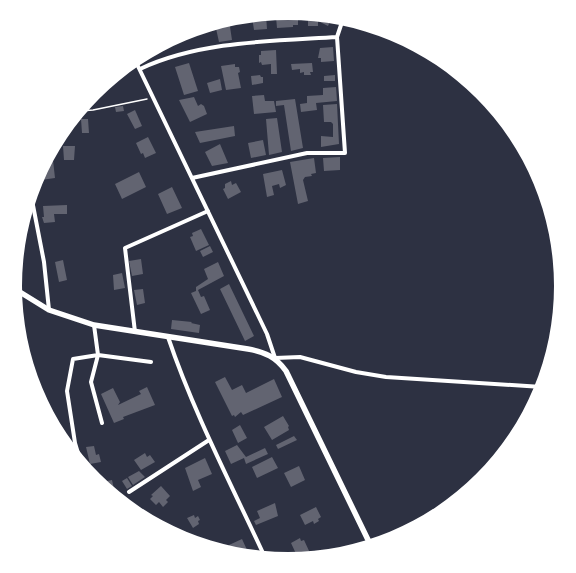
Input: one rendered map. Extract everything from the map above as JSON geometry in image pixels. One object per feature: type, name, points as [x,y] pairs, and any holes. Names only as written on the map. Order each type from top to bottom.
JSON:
[{"type":"street","points":[[192,178],[307,153],[345,153],[337,36],[341,25]]},
{"type":"street","points":[[140,69],[158,60],[208,49],[256,42],[337,36]]},
{"type":"street","points":[[139,66],[267,334],[275,358],[286,371],[368,541]]},
{"type":"street","points":[[34,209],[44,262],[49,310]]},
{"type":"street","points":[[135,332],[125,248],[208,211]]},
{"type":"street","points":[[22,293],[49,310],[94,325],[259,351],[275,358],[300,357],[356,372],[386,377],[535,387]]},
{"type":"street","points":[[94,325],[98,355],[91,382],[102,423]]},
{"type":"street","points":[[168,337],[178,366],[209,440],[263,552]]},
{"type":"street","points":[[78,450],[68,406],[68,380],[73,359],[98,355],[151,362]]},
{"type":"street","points":[[129,492],[209,440]]},
{"type":"path","points":[[89,110],[147,99],[149,90]]},
{"type":"building","points":[[266,21],[267,29],[254,30],[253,22]]},
{"type":"building","points":[[276,21],[298,21],[298,25],[293,25],[293,27],[277,28]]},
{"type":"building","points":[[308,21],[318,22],[318,26],[308,26]]},
{"type":"building","points":[[320,22],[329,23],[328,26]]},
{"type":"building","points":[[230,26],[232,40],[219,42],[216,30]]},
{"type":"building","points":[[333,47],[334,61],[321,62],[321,58],[318,58],[320,48]]},
{"type":"building","points":[[276,50],[277,74],[271,74],[271,64],[262,65],[261,62],[259,63],[259,55],[261,55],[261,51]]},
{"type":"building","points":[[189,63],[198,91],[184,95],[175,67]]},
{"type":"building","points":[[312,63],[313,72],[310,72],[311,75],[304,75],[304,72],[300,73],[300,69],[292,70],[291,64]]},
{"type":"building","points":[[235,64],[235,67],[239,67],[240,72],[238,73],[241,88],[226,90],[221,66]]},
{"type":"building","points":[[260,75],[263,77],[263,83],[252,85],[251,76]]},
{"type":"building","points":[[335,75],[335,81],[324,81],[324,76]]},
{"type":"building","points":[[220,79],[222,90],[210,93],[207,83]]},
{"type":"building","points":[[336,87],[337,101],[316,103],[317,110],[301,112],[300,104],[307,103],[307,96],[323,95],[323,88]]},
{"type":"building","points":[[264,95],[265,101],[274,101],[276,112],[254,114],[252,96]]},
{"type":"building","points":[[194,97],[198,106],[201,104],[204,106],[207,114],[190,122],[179,100]]},
{"type":"building","points":[[295,99],[303,148],[291,151],[284,105],[276,106],[276,101]]},
{"type":"building","points":[[337,104],[339,144],[321,147],[321,136],[333,137],[333,124],[331,122],[324,122],[323,105]]},
{"type":"building","points":[[123,106],[124,111],[116,112],[115,107]]},
{"type":"building","points":[[135,110],[142,126],[135,129],[127,114]]},
{"type":"building","points":[[277,118],[282,152],[269,155],[266,119]]},
{"type":"building","points":[[81,119],[88,119],[89,133],[82,133]]},
{"type":"building","points":[[234,126],[235,136],[200,143],[195,132]]},
{"type":"building","points":[[148,137],[156,153],[145,158],[143,153],[141,154],[136,143]]},
{"type":"building","points":[[263,140],[266,155],[251,158],[248,143]]},
{"type":"building","points":[[220,144],[228,163],[212,166],[205,152]]},
{"type":"building","points":[[63,146],[75,146],[74,160],[64,160]]},
{"type":"building","points":[[340,157],[340,170],[324,171],[323,158]]},
{"type":"building","points":[[314,158],[316,173],[311,174],[312,176],[305,177],[303,180],[308,201],[298,204],[290,162]]},
{"type":"building","points":[[53,161],[55,178],[44,180]]},
{"type":"building","points":[[282,170],[286,185],[280,188],[279,184],[272,186],[274,195],[267,197],[263,174]]},
{"type":"building","points":[[139,172],[146,187],[122,199],[115,184]]},
{"type":"building","points":[[231,181],[232,185],[236,183],[241,192],[228,199],[223,189],[225,188],[225,184]]},
{"type":"building","points":[[172,187],[182,208],[167,214],[158,194]]},
{"type":"building","points":[[67,205],[67,214],[54,214],[55,222],[44,223],[42,217],[44,217],[43,206]]},
{"type":"building","points":[[201,229],[209,245],[196,251],[190,237],[193,236],[192,233]]},
{"type":"building","points":[[210,246],[213,252],[203,257],[200,251]]},
{"type":"building","points":[[141,259],[143,274],[132,276],[129,261]]},
{"type":"building","points":[[63,260],[67,280],[59,282],[55,262]]},
{"type":"building","points":[[218,262],[224,276],[198,290],[201,297],[204,296],[210,310],[201,314],[191,293],[196,291],[196,287],[208,279],[204,269]]},
{"type":"building","points":[[122,273],[125,288],[114,290],[113,275]]},
{"type":"building","points":[[229,284],[254,336],[245,341],[220,289]]},
{"type":"building","points":[[143,289],[145,303],[137,305],[134,290]]},
{"type":"building","points":[[172,320],[192,322],[191,323],[200,325],[199,333],[171,329]]},
{"type":"building","points":[[225,377],[232,390],[242,385],[246,393],[274,379],[282,397],[243,415],[241,412],[235,417],[234,415],[232,416],[215,382]]},
{"type":"building","points":[[147,387],[155,405],[123,417],[124,419],[114,423],[101,394],[113,388],[120,402],[118,405],[141,394],[139,391]]},
{"type":"building","points":[[283,416],[289,426],[289,430],[272,440],[264,427]]},
{"type":"building","points":[[240,425],[247,438],[238,443],[232,430]]},
{"type":"building","points":[[294,436],[297,440],[278,449],[276,445]]},
{"type":"building","points":[[237,445],[246,457],[265,448],[268,454],[246,464],[244,458],[231,464],[225,451]]},
{"type":"building","points":[[94,446],[96,455],[99,454],[101,462],[90,464],[86,447]]},
{"type":"building","points":[[145,453],[147,457],[150,455],[155,462],[141,470],[134,460]]},
{"type":"building","points":[[272,457],[278,468],[257,478],[252,467]]},
{"type":"building","points":[[205,458],[212,474],[198,480],[201,487],[193,491],[185,468]]},
{"type":"building","points":[[299,466],[305,480],[291,487],[284,473]]},
{"type":"building","points":[[139,471],[145,477],[133,485],[128,477]]},
{"type":"building","points":[[127,478],[132,486],[127,489],[122,481]]},
{"type":"building","points":[[112,480],[114,488],[112,487],[106,481]]},
{"type":"building","points":[[161,486],[170,496],[166,500],[168,502],[163,507],[159,502],[156,505],[150,499],[153,496],[151,495]]},
{"type":"building","points":[[275,503],[278,516],[256,525],[254,521],[260,518],[257,511]]},
{"type":"building","points":[[316,507],[321,517],[318,519],[319,521],[314,524],[313,521],[305,525],[300,515]]},
{"type":"building","points":[[194,515],[195,518],[198,516],[200,520],[198,521],[199,524],[193,528],[187,518]]},
{"type":"building","points":[[300,538],[301,541],[304,540],[309,552],[295,553],[291,543]]},
{"type":"building","points":[[242,539],[247,550],[229,546],[229,545]]}]
